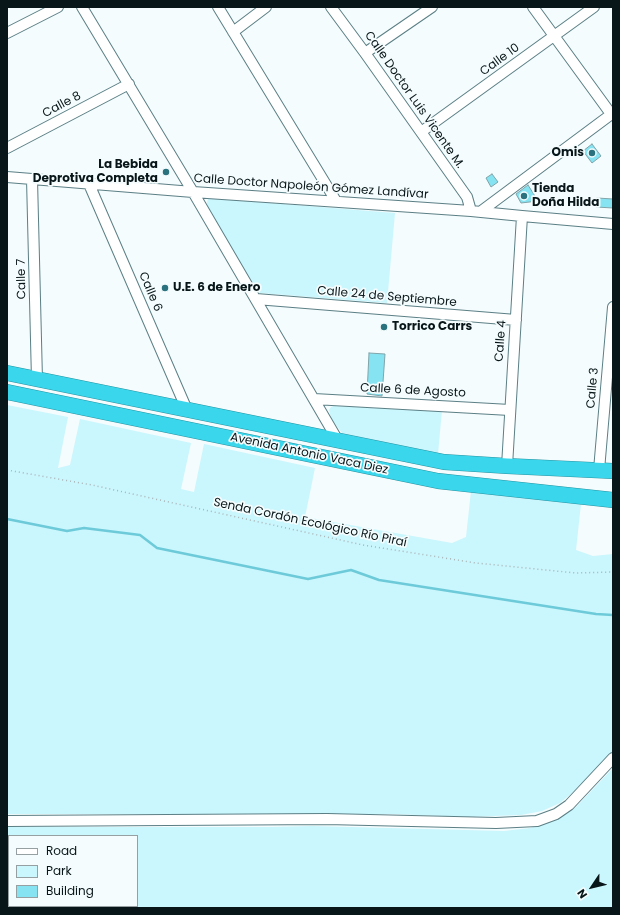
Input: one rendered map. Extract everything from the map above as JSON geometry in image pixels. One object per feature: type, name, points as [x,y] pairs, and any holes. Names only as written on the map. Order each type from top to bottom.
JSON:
[{"type":"highway","name":"Avenida Antonio Vaca Diez","points":[[7,373],[444,462],[606,471]]},
{"type":"highway","points":[[7,388],[32,392],[36,389],[37,380]]},
{"type":"highway","name":"Avenida Antonio Vaca Diez","points":[[7,392],[438,481],[613,500]]},
{"type":"street","points":[[7,33],[58,7]]},
{"type":"street","points":[[82,7],[193,192],[337,439]]},
{"type":"street","points":[[218,7],[336,201]]},
{"type":"street","points":[[234,32],[266,7]]},
{"type":"street","name":"Calle Doctor Luis Vicente M.","points":[[331,7],[365,52],[476,211]]},
{"type":"street","points":[[365,52],[432,7]]},
{"type":"street","points":[[476,211],[612,114],[533,7]]},
{"type":"street","name":"Calle 10","points":[[421,132],[594,7]]},
{"type":"street","name":"Calle 8","points":[[7,148],[129,84]]},
{"type":"street","name":"Calle Doctor Napoleón Gómez Landívar","points":[[7,177],[193,192],[476,211],[613,224]]},
{"type":"street","name":"Calle 7","points":[[32,179],[37,380]]},
{"type":"street","name":"Calle 6","points":[[89,184],[187,410]]},
{"type":"street","name":"Calle 4","points":[[507,466],[522,216]]},
{"type":"street","name":"Calle 24 de Septiembre","points":[[256,299],[516,320]]},
{"type":"street","name":"Calle 3","points":[[606,471],[613,307]]},
{"type":"street","name":"Calle 6 de Agosto","points":[[314,399],[510,410]]},
{"type":"street","points":[[7,820],[319,819],[496,823],[537,821],[556,814],[569,805],[613,758]]},
{"type":"path","name":"Senda Cordón Ecológico Río Piraí","points":[[7,470],[92,486],[363,545],[476,563],[576,573],[613,572]]},
{"type":"green space","points":[[208,198],[395,213],[387,303],[260,293],[208,209]]},
{"type":"green space","points":[[7,405],[68,417],[58,468],[70,465],[80,419],[191,443],[181,489],[194,492],[204,444],[315,468],[305,517],[452,543],[466,537],[471,491],[581,504],[576,550],[593,556],[613,554],[613,751],[572,793],[560,803],[542,811],[521,815],[468,817],[391,814],[7,814]]},
{"type":"green space","points":[[334,406],[442,410],[438,454],[342,433],[332,420],[330,414],[329,410]]},
{"type":"green space","points":[[613,768],[613,908],[7,908],[7,827],[312,826],[504,831],[530,828],[552,821],[576,807]]},
{"type":"building","name":"Omis","points":[[592,144],[601,156],[592,163],[583,151]]},
{"type":"building","points":[[492,174],[498,182],[491,187],[486,178]]},
{"type":"building","points":[[528,185],[538,201],[521,203],[516,194]]},
{"type":"building","points":[[597,198],[613,199],[613,208],[596,207]]},
{"type":"building","points":[[369,353],[385,354],[382,396],[367,394]]},
{"type":"waterway","points":[[7,519],[67,531],[84,528],[140,535],[157,548],[308,579],[351,570],[379,580],[596,614],[613,615]]},
{"type":"place","name":"Omis","points":[[592,153]]},
{"type":"place","name":"La Bebida Deprotiva Completa","points":[[166,172]]},
{"type":"place","name":"Tienda Doña Hilda","points":[[524,196]]},
{"type":"place","name":"U.E. 6 de Enero","points":[[165,288]]},
{"type":"place","name":"Torrico Carrs","points":[[384,327]]}]
